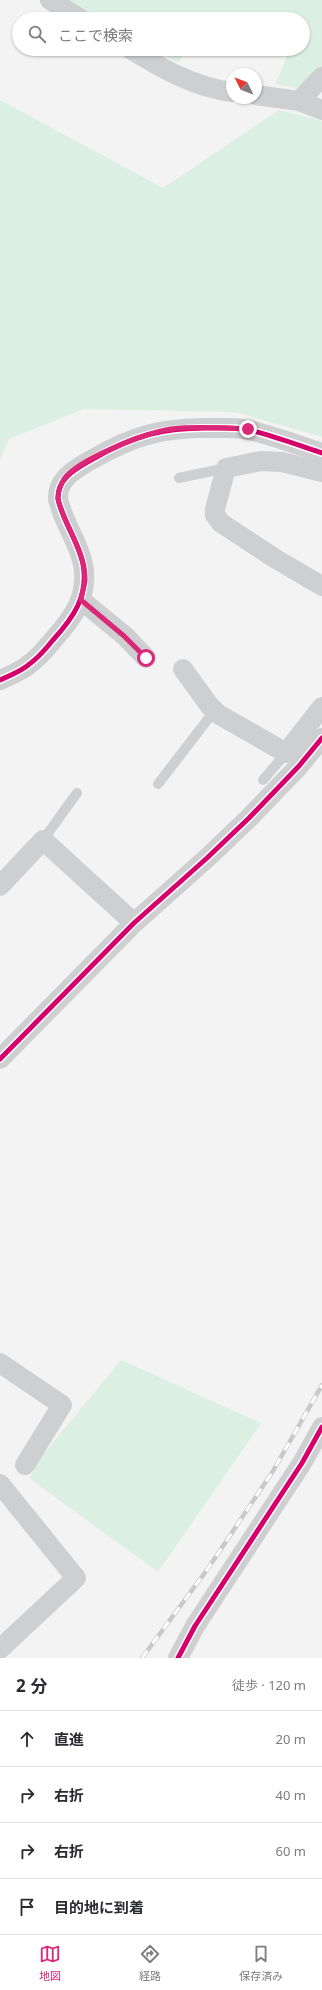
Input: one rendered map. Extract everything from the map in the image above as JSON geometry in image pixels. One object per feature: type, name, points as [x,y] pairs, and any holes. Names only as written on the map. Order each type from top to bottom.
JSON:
[{"type":"street","points":[[50,0],[70,12]]},
{"type":"street","points":[[143,56],[189,82],[216,90],[226,91]]},
{"type":"street","points":[[299,101],[322,77]]},
{"type":"street","points":[[262,97],[299,101],[322,110]]},
{"type":"street","points":[[0,680],[21,670],[37,659],[71,620],[81,600],[85,582],[83,565],[78,548],[58,499],[58,494],[64,479],[73,470],[114,448],[152,432],[194,427],[248,429],[322,453]]},
{"type":"street","points":[[322,472],[282,462],[261,461],[226,468],[215,502],[215,515],[217,520],[276,559],[322,586]]},
{"type":"street","points":[[81,600],[124,636],[146,658]]},
{"type":"street","points":[[183,669],[215,710],[286,753],[322,707]]},
{"type":"street","points":[[0,1059],[134,923],[207,858],[249,818],[299,766],[322,738]]},
{"type":"street","points":[[0,886],[43,840],[134,923]]},
{"type":"street","points":[[0,1364],[62,1405],[25,1465]]},
{"type":"street","points":[[178,1658],[195,1626],[302,1463],[322,1427]]},
{"type":"street","points":[[0,1484],[76,1578],[0,1649]]},
{"type":"lane","points":[[179,478],[226,468]]},
{"type":"lane","points":[[158,784],[215,710]]},
{"type":"lane","points":[[263,780],[286,753]]},
{"type":"lane","points":[[43,840],[77,793]]},
{"type":"green space","points":[[69,0],[322,0],[322,69],[298,88],[275,84],[287,57],[285,56],[310,56],[310,12],[90,12]]},
{"type":"green space","points":[[166,56],[183,56],[178,63]]},
{"type":"green space","points":[[0,100],[163,188],[279,110],[322,121],[322,437],[235,412],[84,409],[9,439],[0,460]]},
{"type":"green space","points":[[121,1360],[261,1423],[158,1572],[30,1479],[37,1462]]},
{"type":"railway","points":[[142,1658],[209,1567],[273,1471],[322,1385]]},
{"type":"cycle path","points":[[0,680],[24,668],[41,654],[67,623],[78,606],[84,586],[83,564],[78,547],[63,516],[58,499],[61,485],[68,475],[91,460],[121,444],[150,434],[179,429],[245,429],[322,453]]},
{"type":"cycle path","points":[[0,1059],[134,923],[207,858],[249,818],[299,766],[322,738]]},
{"type":"cycle path","points":[[178,1658],[195,1626],[302,1463],[322,1427]]},
{"type":"route","points":[[146,658],[124,636],[81,600],[85,582],[83,565],[78,548],[58,499],[58,494],[64,479],[73,470],[102,454],[152,432],[194,427],[248,429]]}]
